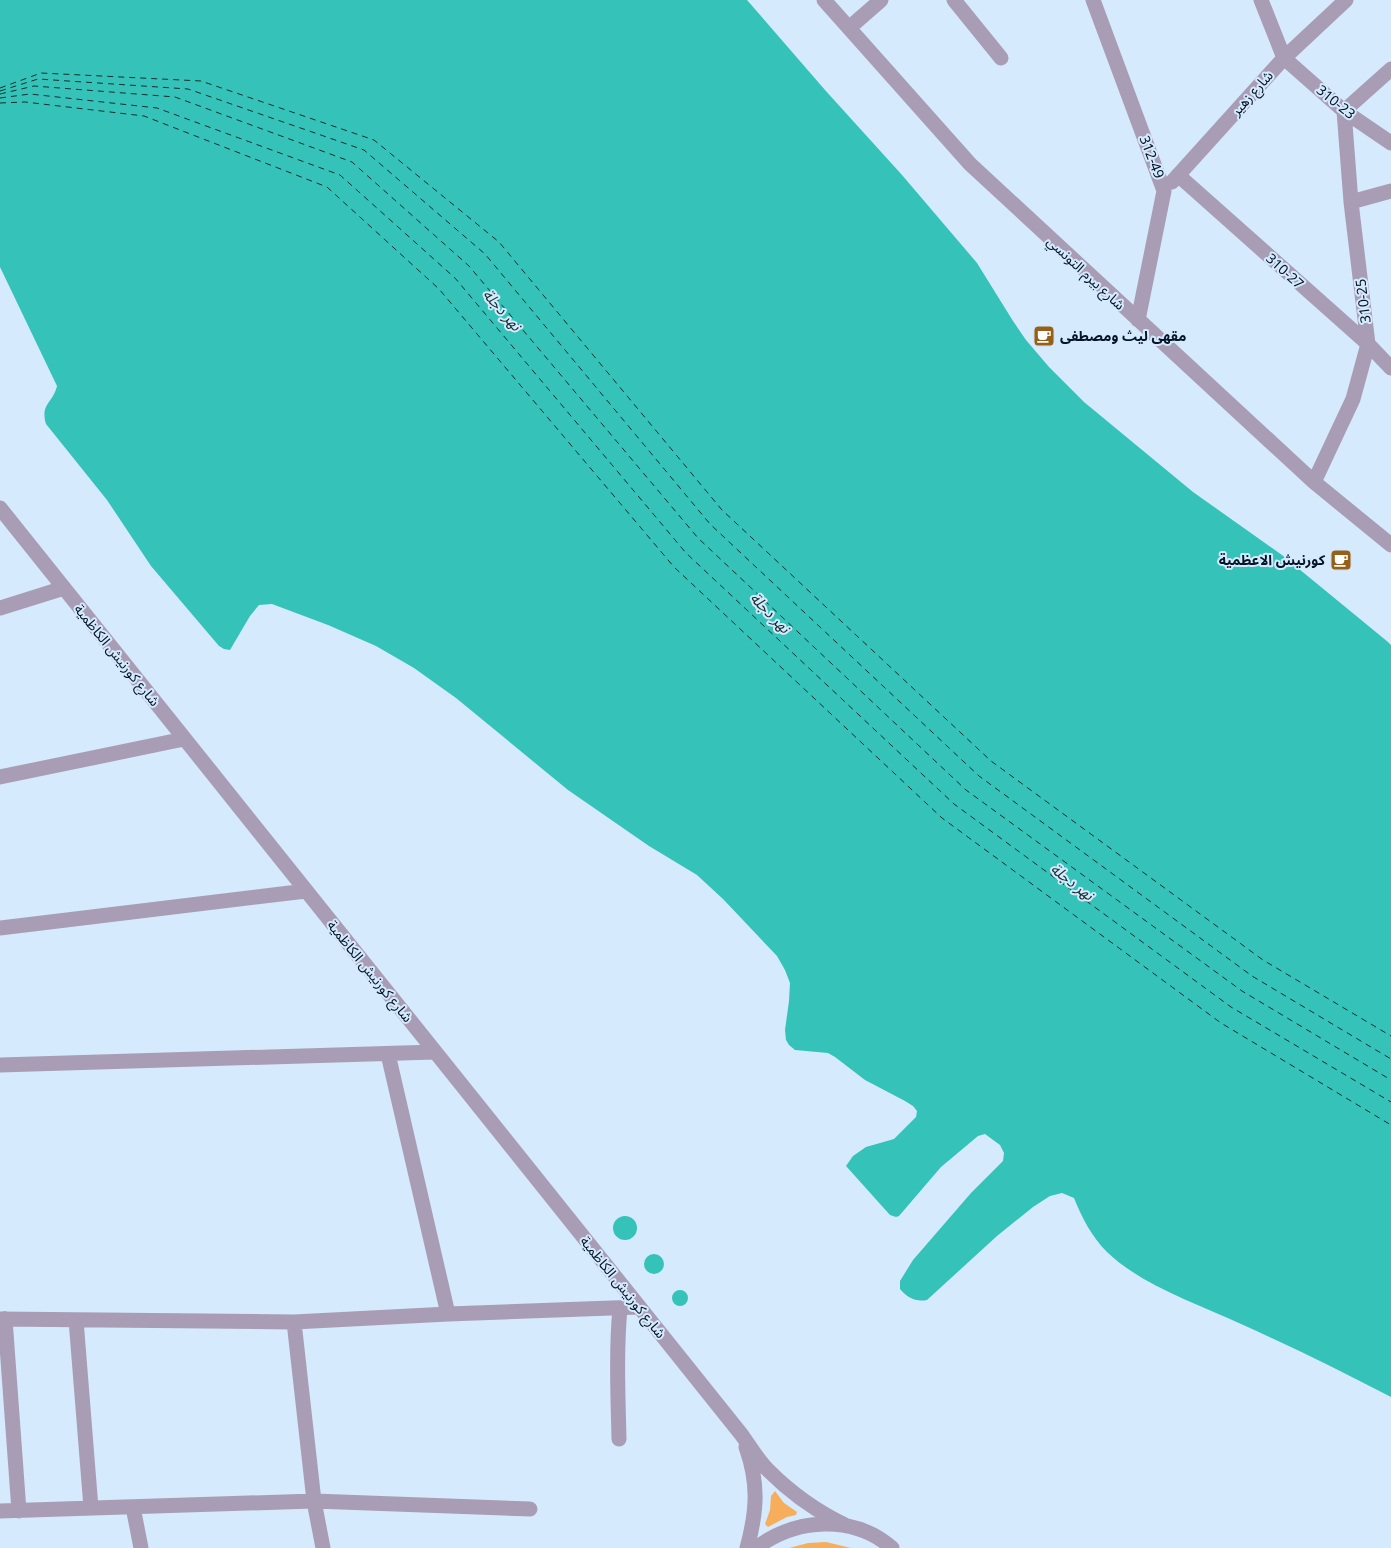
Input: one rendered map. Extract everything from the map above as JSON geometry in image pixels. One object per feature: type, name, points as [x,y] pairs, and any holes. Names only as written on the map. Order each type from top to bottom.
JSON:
[{"type":"street","name":"شارع بيرم التونسي","points":[[824,0],[970,164],[1314,482],[1391,545]]},
{"type":"street","points":[[849,28],[881,0]]},
{"type":"street","points":[[954,0],[1001,58]]},
{"type":"street","name":"312-49","points":[[1093,0],[1164,191],[1138,320]]},
{"type":"street","points":[[1262,0],[1284,58]]},
{"type":"street","name":"شارع زهير","points":[[1164,191],[1284,58],[1346,0]]},
{"type":"street","name":"310-23","points":[[1284,58],[1344,111],[1391,143]]},
{"type":"street","points":[[1344,111],[1391,69]]},
{"type":"street","name":"310-25","points":[[1314,482],[1353,399],[1368,344],[1350,202],[1344,111]]},
{"type":"street","name":"310-27","points":[[1178,175],[1368,344],[1391,368]]},
{"type":"street","points":[[1350,202],[1391,191]]},
{"type":"street","name":"شارع كورنيش الكاظمية","points":[[0,508],[768,1470],[802,1500],[822,1514],[845,1525]]},
{"type":"street","points":[[0,608],[64,588]]},
{"type":"street","points":[[0,777],[184,739]]},
{"type":"street","points":[[0,928],[306,891]]},
{"type":"street","points":[[0,1064],[435,1052]]},
{"type":"street","points":[[388,1054],[448,1314]]},
{"type":"street","points":[[19,1511],[2,1320],[294,1322],[639,1307]]},
{"type":"street","points":[[619,1439],[617,1338],[620,1308]]},
{"type":"street","points":[[76,1320],[92,1508]]},
{"type":"street","points":[[294,1322],[314,1501],[323,1548]]},
{"type":"street","name":"شارع كورنيش الكاظمية","points":[[741,1434],[751,1462],[756,1492],[754,1522],[747,1548]]},
{"type":"street","points":[[0,1512],[314,1501],[530,1508]]},
{"type":"street","points":[[133,1507],[141,1548]]},
{"type":"street","points":[[756,1548],[777,1535],[798,1527],[826,1524],[845,1525],[865,1531],[884,1541],[892,1548]]},
{"type":"shaded area","points":[[775,1491],[784,1503],[797,1512],[796,1515],[787,1517],[768,1527],[765,1524],[770,1510],[771,1496]]},
{"type":"shaded area","points":[[826,1542],[851,1548],[789,1548],[808,1543]]},
{"type":"water","name":"نهر دجلة","points":[[0,0],[747,0],[977,263],[1026,340],[1049,367],[1084,402],[1193,492],[1282,555],[1391,645],[1391,1397],[1279,1341],[1171,1293],[1136,1274],[1107,1252],[1088,1227],[1074,1198],[1062,1193],[1050,1196],[1033,1207],[997,1236],[927,1300],[915,1300],[909,1297],[900,1289],[900,1281],[913,1260],[971,1193],[1003,1161],[1004,1153],[1000,1145],[985,1134],[978,1136],[941,1167],[899,1216],[890,1215],[846,1166],[853,1156],[866,1147],[894,1139],[916,1117],[917,1111],[905,1101],[865,1080],[828,1053],[795,1050],[789,1045],[786,1040],[785,1030],[790,983],[785,970],[777,956],[723,899],[697,875],[649,846],[568,790],[456,698],[414,668],[376,646],[272,604],[259,605],[250,616],[230,650],[219,646],[151,566],[107,500],[46,424],[46,408],[57,386],[0,267]]},
{"type":"water","points":[[625,1216],[633,1220],[637,1228],[633,1236],[625,1240],[617,1236],[613,1228],[617,1220]]},
{"type":"water","points":[[654,1254],[661,1257],[664,1264],[661,1271],[654,1274],[647,1271],[644,1264],[647,1257]]},
{"type":"water","points":[[677,1290],[683,1290],[688,1295],[686,1304],[677,1306],[672,1301],[672,1295]]},
{"type":"ferry route","points":[[0,88],[41,73],[201,81],[374,140],[499,242],[722,510],[991,761],[1263,960],[1391,1036]]},
{"type":"ferry route","points":[[0,91],[38,79],[188,89],[364,150],[485,254],[710,524],[979,776],[1252,976],[1391,1059]]},
{"type":"ferry route","points":[[0,94],[34,86],[175,97],[352,162],[469,266],[698,538],[966,790],[1242,991],[1391,1080]]},
{"type":"ferry route","points":[[0,98],[30,94],[157,108],[340,175],[455,278],[686,553],[954,804],[1231,1007],[1391,1102]]},
{"type":"ferry route","points":[[0,103],[25,102],[144,116],[327,187],[439,289],[674,567],[942,818],[1221,1023],[1391,1125]]},
{"type":"place","name":"مقهى ليث ومصطفى","points":[[1044,336]]},
{"type":"place","name":"كورنيش الاعظمية","points":[[1341,560]]}]
